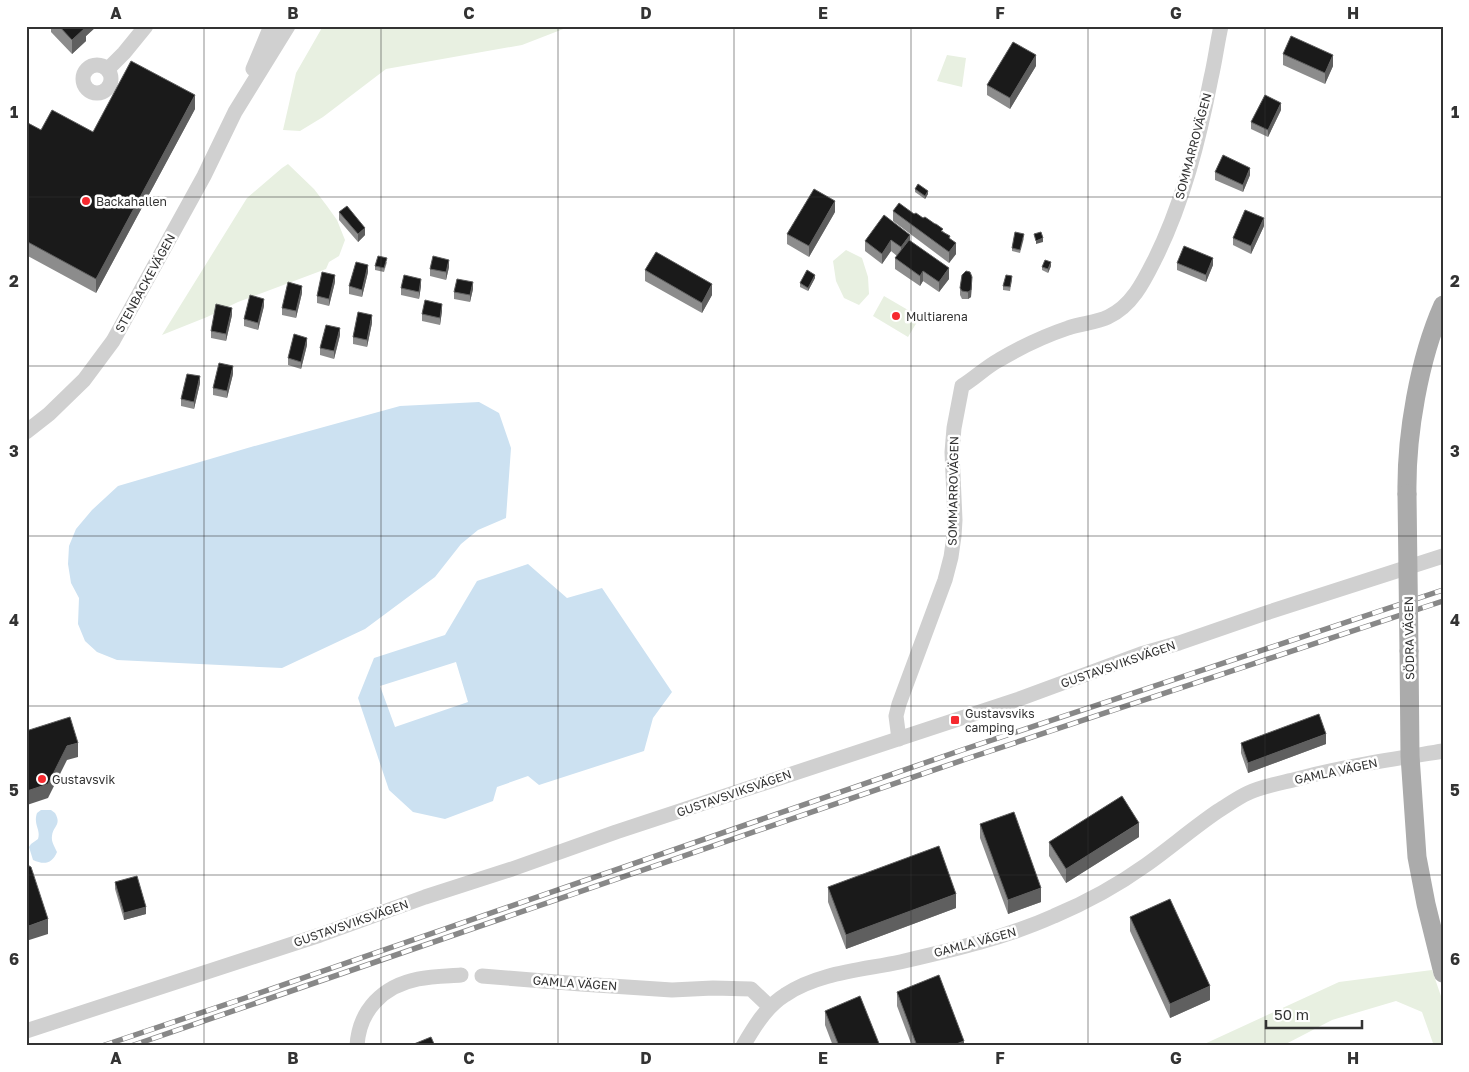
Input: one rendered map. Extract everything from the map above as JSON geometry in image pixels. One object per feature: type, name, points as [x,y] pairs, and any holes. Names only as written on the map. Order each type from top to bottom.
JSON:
[{"type":"main road","name":"SÖDRA VÄGEN","points":[[1443,305],[1427,352],[1417,390],[1409,440],[1407,494],[1410,756],[1416,857],[1443,972]]},
{"type":"street","points":[[108,69],[146,26]]},
{"type":"street","name":"STENBACKEVÄGEN","points":[[26,432],[49,414],[84,380],[113,341],[204,176],[235,112],[271,26]]},
{"type":"street","name":"STENBACKEVÄGEN","points":[[235,112],[288,26]]},
{"type":"street","name":"SOMMARROVÄGEN","points":[[899,739],[896,716],[899,704],[945,580],[951,557],[955,520],[952,452],[954,428],[962,386],[997,361],[1020,348],[1070,327],[1109,317],[1131,300],[1148,273],[1160,248],[1194,156],[1221,26]]},
{"type":"street","name":"GUSTAVSVIKSVÄGEN","points":[[26,1031],[320,935],[616,832],[1019,699],[1141,654],[1180,643],[1443,556]]},
{"type":"street","name":"GAMLA VÄGEN","points":[[482,976],[672,990],[713,988],[751,990],[770,1007],[788,993],[812,981],[901,962],[979,942],[1029,927],[1056,916],[1133,874],[1209,818],[1248,793],[1311,775],[1443,751]]},
{"type":"street","points":[[357,1046],[362,1019],[380,996],[416,979],[461,975]]},
{"type":"street","points":[[743,1046],[753,1028],[770,1007]]},
{"type":"green space","points":[[323,26],[571,26],[522,45],[386,69],[323,117],[300,131],[283,130],[296,73]]},
{"type":"green space","points":[[947,55],[966,58],[962,87],[937,81]]},
{"type":"green space","points":[[288,164],[314,189],[337,220],[345,240],[339,256],[329,262],[326,269],[238,302],[162,335],[247,198]]},
{"type":"green space","points":[[846,250],[862,258],[868,277],[869,294],[859,305],[844,298],[836,281],[833,261]]},
{"type":"green space","name":"Multiarena","points":[[884,296],[920,317],[908,337],[873,316]]},
{"type":"green space","points":[[1432,970],[1443,1002],[1443,1046],[1434,1046],[1422,1012],[1396,1001],[1332,1020],[1282,1046],[1200,1046],[1339,982]]},
{"type":"water","points":[[479,402],[499,413],[511,448],[506,518],[478,530],[461,544],[435,577],[365,629],[282,668],[117,660],[97,652],[85,641],[78,624],[79,598],[71,583],[68,564],[69,546],[76,529],[92,510],[118,486],[400,406]]},
{"type":"water","points":[[528,564],[567,598],[602,588],[672,692],[653,718],[644,751],[539,785],[528,776],[497,787],[493,801],[445,819],[413,812],[389,790],[358,698],[374,658],[445,635],[477,581]],"holes":[[[456,662],[468,702],[395,727],[380,686]]]},
{"type":"water","points":[[41,810],[51,810],[55,813],[58,820],[52,838],[57,852],[53,859],[44,863],[33,860],[29,847],[38,839],[39,832],[36,817],[37,813]]},
{"type":"building","points":[[59,26],[86,26],[86,27],[72,40]]},
{"type":"building","points":[[1291,36],[1333,55],[1325,73],[1283,54]]},
{"type":"building","points":[[1013,42],[1036,55],[1010,98],[987,85]]},
{"type":"building","name":"Backahallen","points":[[131,61],[195,95],[96,279],[26,241],[26,122],[41,130],[52,110],[93,132]]},
{"type":"building","points":[[1265,95],[1281,103],[1268,130],[1251,122]]},
{"type":"building","points":[[1223,155],[1250,168],[1243,185],[1215,172]]},
{"type":"building","points":[[918,184],[928,191],[925,196],[915,189]]},
{"type":"building","points":[[814,189],[835,201],[809,246],[787,234]]},
{"type":"building","points":[[899,203],[914,214],[925,217],[943,229],[941,231],[950,236],[949,238],[956,243],[949,252],[893,211]]},
{"type":"building","points":[[347,206],[365,228],[358,234],[339,212]]},
{"type":"building","points":[[1245,210],[1264,218],[1251,246],[1233,238]]},
{"type":"building","points":[[884,215],[910,235],[901,247],[891,240],[882,254],[865,241]]},
{"type":"building","points":[[1015,232],[1024,234],[1020,250],[1012,248]]},
{"type":"building","points":[[1041,232],[1043,238],[1036,241],[1034,234]]},
{"type":"building","points":[[909,240],[949,268],[939,282],[923,271],[920,276],[895,258]]},
{"type":"building","points":[[1184,246],[1213,258],[1206,275],[1177,263]]},
{"type":"building","points":[[656,252],[712,284],[702,303],[645,270]]},
{"type":"building","points":[[378,256],[387,258],[384,268],[375,266]]},
{"type":"building","points":[[433,256],[449,260],[446,272],[430,269]]},
{"type":"building","points":[[1045,260],[1051,262],[1048,269],[1042,267]]},
{"type":"building","points":[[356,262],[368,265],[362,290],[349,286]]},
{"type":"building","points":[[807,270],[815,275],[808,288],[800,283]]},
{"type":"building","points":[[966,271],[970,272],[972,277],[971,290],[968,292],[962,291],[960,288],[962,275]]},
{"type":"building","points":[[322,272],[335,275],[329,299],[317,296]]},
{"type":"building","points":[[404,275],[421,279],[419,292],[401,288]]},
{"type":"building","points":[[1006,275],[1012,276],[1010,287],[1003,286]]},
{"type":"building","points":[[457,279],[473,282],[470,295],[454,292]]},
{"type":"building","points":[[288,282],[302,286],[296,311],[282,308]]},
{"type":"building","points":[[250,295],[264,299],[258,323],[244,319]]},
{"type":"building","points":[[425,300],[442,304],[440,318],[422,314]]},
{"type":"building","points":[[216,304],[232,308],[226,334],[211,331]]},
{"type":"building","points":[[358,312],[372,315],[367,340],[353,337]]},
{"type":"building","points":[[326,325],[340,328],[334,351],[320,348]]},
{"type":"building","points":[[294,334],[307,338],[301,362],[288,358]]},
{"type":"building","points":[[219,363],[233,366],[227,391],[213,388]]},
{"type":"building","points":[[187,374],[200,376],[194,402],[181,399]]},
{"type":"building","points":[[1319,714],[1326,734],[1248,763],[1241,743]]},
{"type":"building","name":"Gustavsvik","points":[[70,717],[78,743],[67,746],[48,784],[26,791],[26,731]]},
{"type":"building","points":[[1122,796],[1139,823],[1066,869],[1049,842]]},
{"type":"building","points":[[1014,812],[1041,888],[1008,900],[980,824]]},
{"type":"building","points":[[939,846],[956,894],[846,935],[828,887]]},
{"type":"building","points":[[26,864],[31,867],[48,919],[26,927]]},
{"type":"building","points":[[137,876],[146,907],[124,913],[115,882]]},
{"type":"building","points":[[1170,899],[1210,986],[1170,1004],[1130,917]]},
{"type":"building","points":[[939,975],[964,1041],[951,1046],[917,1046],[897,992]]},
{"type":"building","points":[[860,996],[880,1046],[839,1046],[825,1011]]},
{"type":"building","points":[[431,1037],[435,1046],[409,1046]]},
{"type":"railway","points":[[102,1046],[962,750],[1443,590]]},
{"type":"railway","points":[[131,1046],[966,759],[1443,601]]},
{"type":"place","name":"Backahallen","points":[[86,201]]},
{"type":"place","name":"Multiarena","points":[[896,316]]},
{"type":"place","name":"Gustavsviks camping","points":[[955,720]]},
{"type":"place","name":"Gustavsvik","points":[[42,779]]}]
